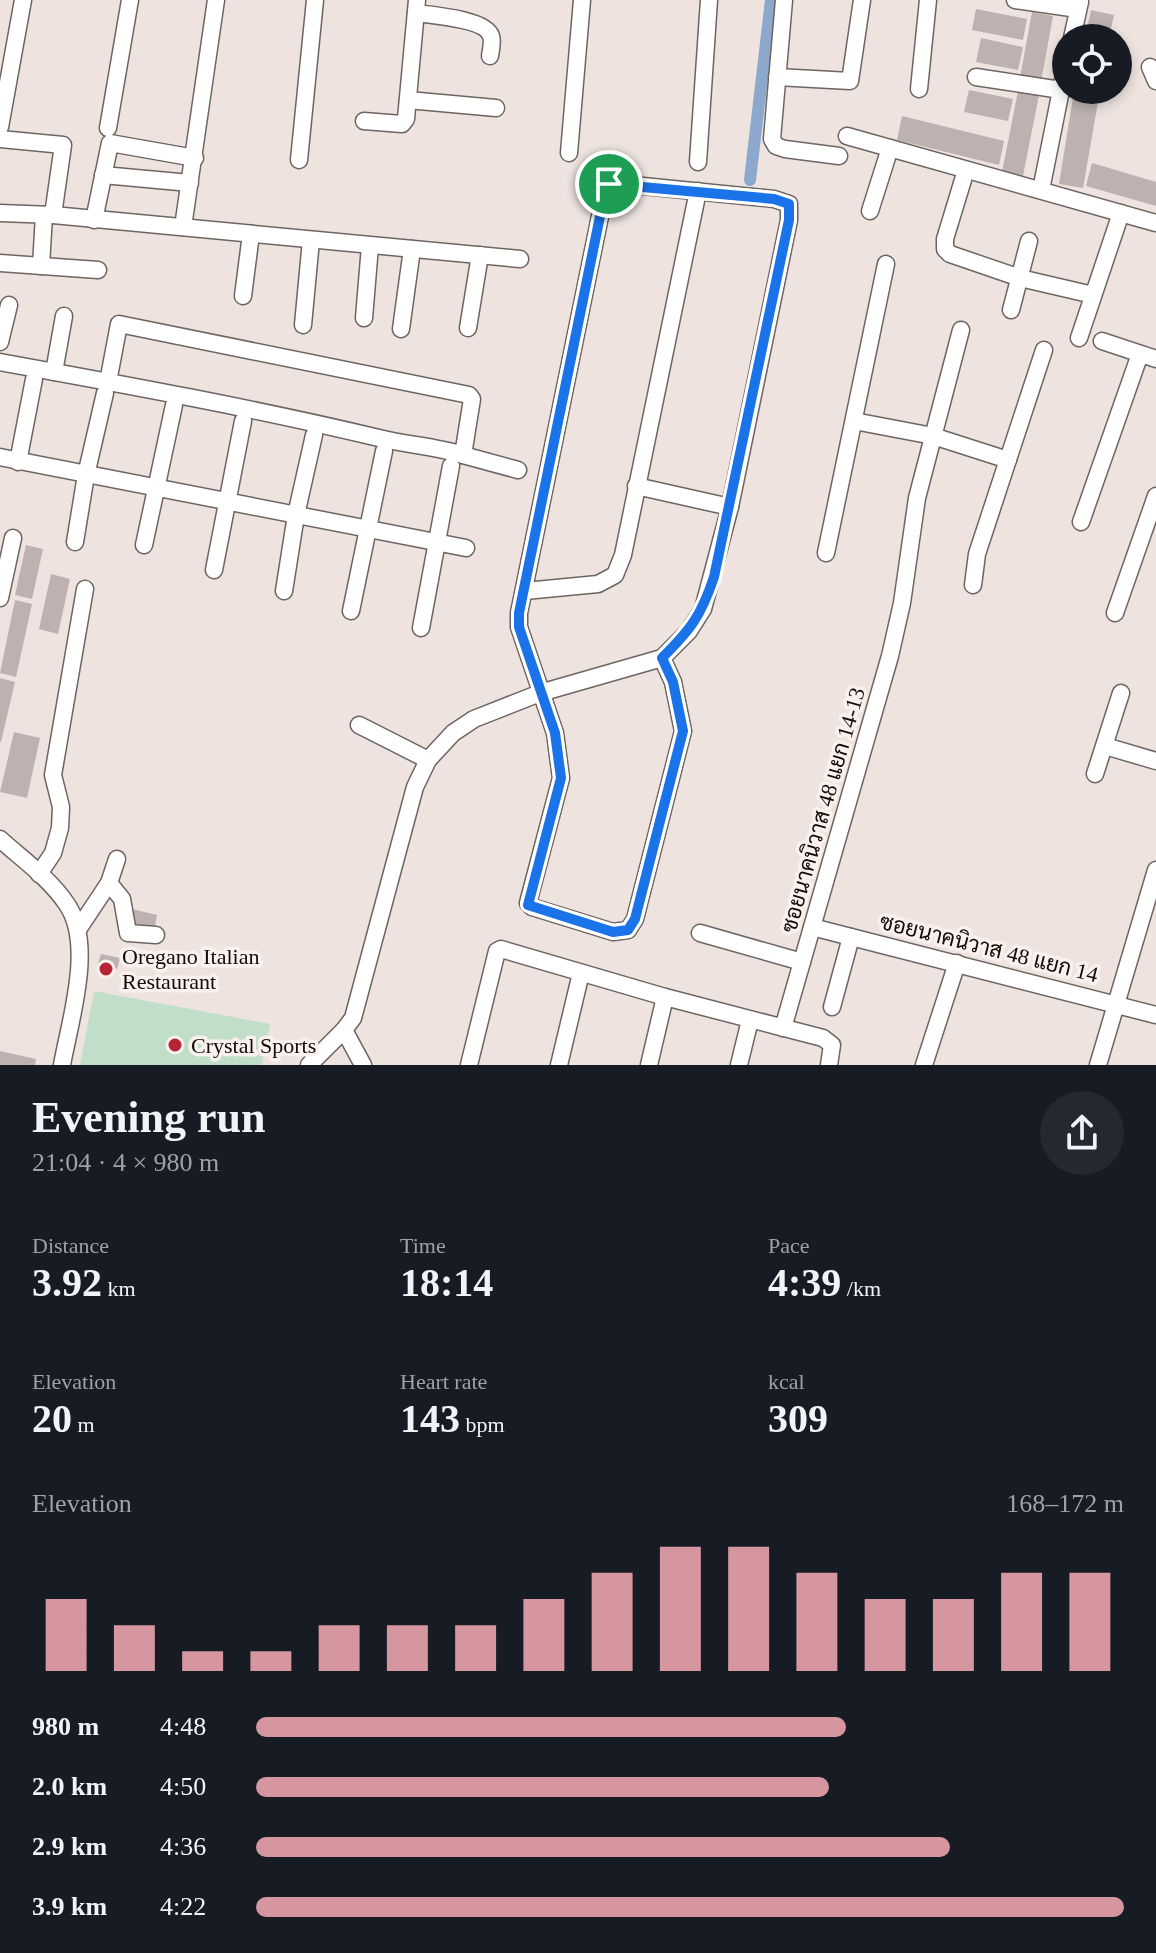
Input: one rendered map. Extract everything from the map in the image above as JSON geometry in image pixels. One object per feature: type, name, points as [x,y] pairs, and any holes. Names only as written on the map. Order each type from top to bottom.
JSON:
[{"type":"street","points":[[0,127],[23,0]]},
{"type":"street","points":[[94,220],[130,0]]},
{"type":"street","points":[[183,227],[216,0]]},
{"type":"street","points":[[299,160],[315,0]]},
{"type":"street","points":[[569,153],[582,0]]},
{"type":"street","points":[[698,162],[709,0]]},
{"type":"street","points":[[784,0],[772,139],[776,146],[839,156]]},
{"type":"street","points":[[777,77],[850,81],[862,0]]},
{"type":"street","points":[[919,89],[928,0]]},
{"type":"street","points":[[1015,0],[1079,5]]},
{"type":"street","points":[[364,121],[402,124],[406,119],[416,6],[470,22],[488,31],[490,56]]},
{"type":"street","points":[[976,77],[1052,89]]},
{"type":"street","points":[[408,100],[496,108]]},
{"type":"street","points":[[1041,190],[1058,104]]},
{"type":"street","points":[[109,136],[195,158]]},
{"type":"street","points":[[847,136],[1156,223]]},
{"type":"street","points":[[0,139],[63,145],[41,266]]},
{"type":"street","points":[[870,211],[890,148]]},
{"type":"street","points":[[966,170],[945,239],[945,249],[958,258],[1020,278],[1093,295]]},
{"type":"street","points":[[103,175],[190,183]]},
{"type":"street","points":[[309,1065],[353,1018],[415,787],[428,760],[453,733],[474,719],[540,693],[662,658],[689,631],[703,609],[730,507],[789,220],[789,204],[774,199],[613,183],[606,187],[519,627],[540,693],[555,733],[561,778],[528,905],[613,932],[628,930],[635,919],[683,731],[673,682],[662,658]]},
{"type":"street","points":[[525,591],[598,584],[615,575],[623,555],[698,191]]},
{"type":"street","points":[[0,213],[520,259]]},
{"type":"street","points":[[1079,338],[1121,213]]},
{"type":"street","points":[[243,296],[251,234]]},
{"type":"street","points":[[303,325],[311,240]]},
{"type":"street","points":[[1011,310],[1029,241]]},
{"type":"street","points":[[364,318],[370,246]]},
{"type":"street","points":[[401,329],[412,249]]},
{"type":"street","points":[[468,328],[480,255]]},
{"type":"street","points":[[0,263],[98,270]]},
{"type":"street","points":[[826,553],[886,264]]},
{"type":"street","points":[[0,342],[9,305]]},
{"type":"street","points":[[54,372],[64,316]]},
{"type":"street","points":[[75,542],[86,475],[119,324],[469,395],[472,399],[437,543],[421,628]]},
{"type":"street","name":"ซอยนาคนิวาส 48 แยก 14-13","points":[[783,1028],[865,750],[902,603],[917,498],[961,330]]},
{"type":"street","points":[[1081,522],[1148,356],[1102,341]]},
{"type":"street","points":[[973,585],[977,554],[1044,350]]},
{"type":"street","points":[[0,362],[54,372],[107,388],[241,406],[383,439],[457,460],[518,470]]},
{"type":"street","points":[[18,462],[34,379]]},
{"type":"street","points":[[144,545],[174,405]]},
{"type":"street","points":[[214,570],[243,421]]},
{"type":"street","points":[[854,421],[933,436],[1008,460]]},
{"type":"street","points":[[284,591],[296,515],[314,435]]},
{"type":"street","points":[[351,611],[384,451]]},
{"type":"street","points":[[0,457],[466,548]]},
{"type":"street","points":[[636,486],[730,507]]},
{"type":"street","points":[[1115,613],[1156,496]]},
{"type":"street","points":[[0,598],[13,538]]},
{"type":"street","points":[[39,874],[53,853],[60,828],[61,807],[53,775],[85,589]]},
{"type":"street","points":[[1095,774],[1121,693]]},
{"type":"street","points":[[359,725],[428,760]]},
{"type":"street","points":[[1105,746],[1156,761]]},
{"type":"street","points":[[0,839],[67,904],[79,928],[79,964],[62,1065]]},
{"type":"street","points":[[79,928],[109,883],[117,859]]},
{"type":"street","points":[[1098,1065],[1153,891],[1156,870]]},
{"type":"street","points":[[109,883],[122,899],[127,932],[156,935]]},
{"type":"street","name":"ซอยนาคนิวาส 48 แยก 14","points":[[812,927],[1156,1015]]},
{"type":"street","points":[[700,933],[802,962]]},
{"type":"street","points":[[832,1007],[851,937]]},
{"type":"street","points":[[469,1065],[497,951],[501,949],[665,997],[823,1038],[832,1045],[829,1065]]},
{"type":"street","points":[[924,1065],[957,963]]},
{"type":"street","points":[[559,1065],[581,973]]},
{"type":"street","points":[[649,1065],[665,997]]},
{"type":"street","points":[[739,1065],[750,1020]]},
{"type":"street","points":[[344,1030],[363,1065]]},
{"type":"green space","name":"Crystal Sports","points":[[94,991],[270,1024],[262,1065],[80,1065]]},
{"type":"building","points":[[976,9],[1027,19],[1023,40],[972,30]]},
{"type":"building","points":[[1091,10],[1114,15],[1112,24],[1088,24]]},
{"type":"building","points":[[1032,12],[1053,16],[1041,82],[1020,78]]},
{"type":"building","points":[[981,38],[1023,47],[1018,70],[976,62]]},
{"type":"building","points":[[969,90],[1013,99],[1008,121],[964,112]]},
{"type":"building","points":[[1018,91],[1039,95],[1023,176],[1002,172]]},
{"type":"building","points":[[1072,104],[1098,104],[1083,188],[1059,184]]},
{"type":"building","points":[[902,116],[1004,141],[999,165],[897,140]]},
{"type":"building","points":[[1092,163],[1156,182],[1156,206],[1086,186]]},
{"type":"building","points":[[26,545],[43,549],[32,599],[15,595]]},
{"type":"building","points":[[51,574],[70,579],[58,634],[39,629]]},
{"type":"building","points":[[15,600],[32,604],[16,677],[0,673]]},
{"type":"building","points":[[0,678],[15,682],[1,742],[0,742]]},
{"type":"building","points":[[14,732],[40,738],[27,798],[0,792]]},
{"type":"building","points":[[132,909],[157,915],[154,931],[129,926]]},
{"type":"building","points":[[101,954],[120,958],[117,969],[98,964]]},
{"type":"building","points":[[0,1051],[36,1059],[35,1065],[0,1065]]},
{"type":"waterway","points":[[750,180],[771,0]]},
{"type":"place","name":"Oregano Italian Restaurant","points":[[106,969]]},
{"type":"place","name":"Crystal Sports","points":[[175,1045]]},
{"type":"route","points":[[609,184],[774,199],[789,204],[789,220],[714,577],[703,609],[689,631],[662,658],[673,682],[683,731],[635,919],[628,930],[613,932],[528,905],[561,778],[555,733],[519,627],[519,613],[609,184]]}]
